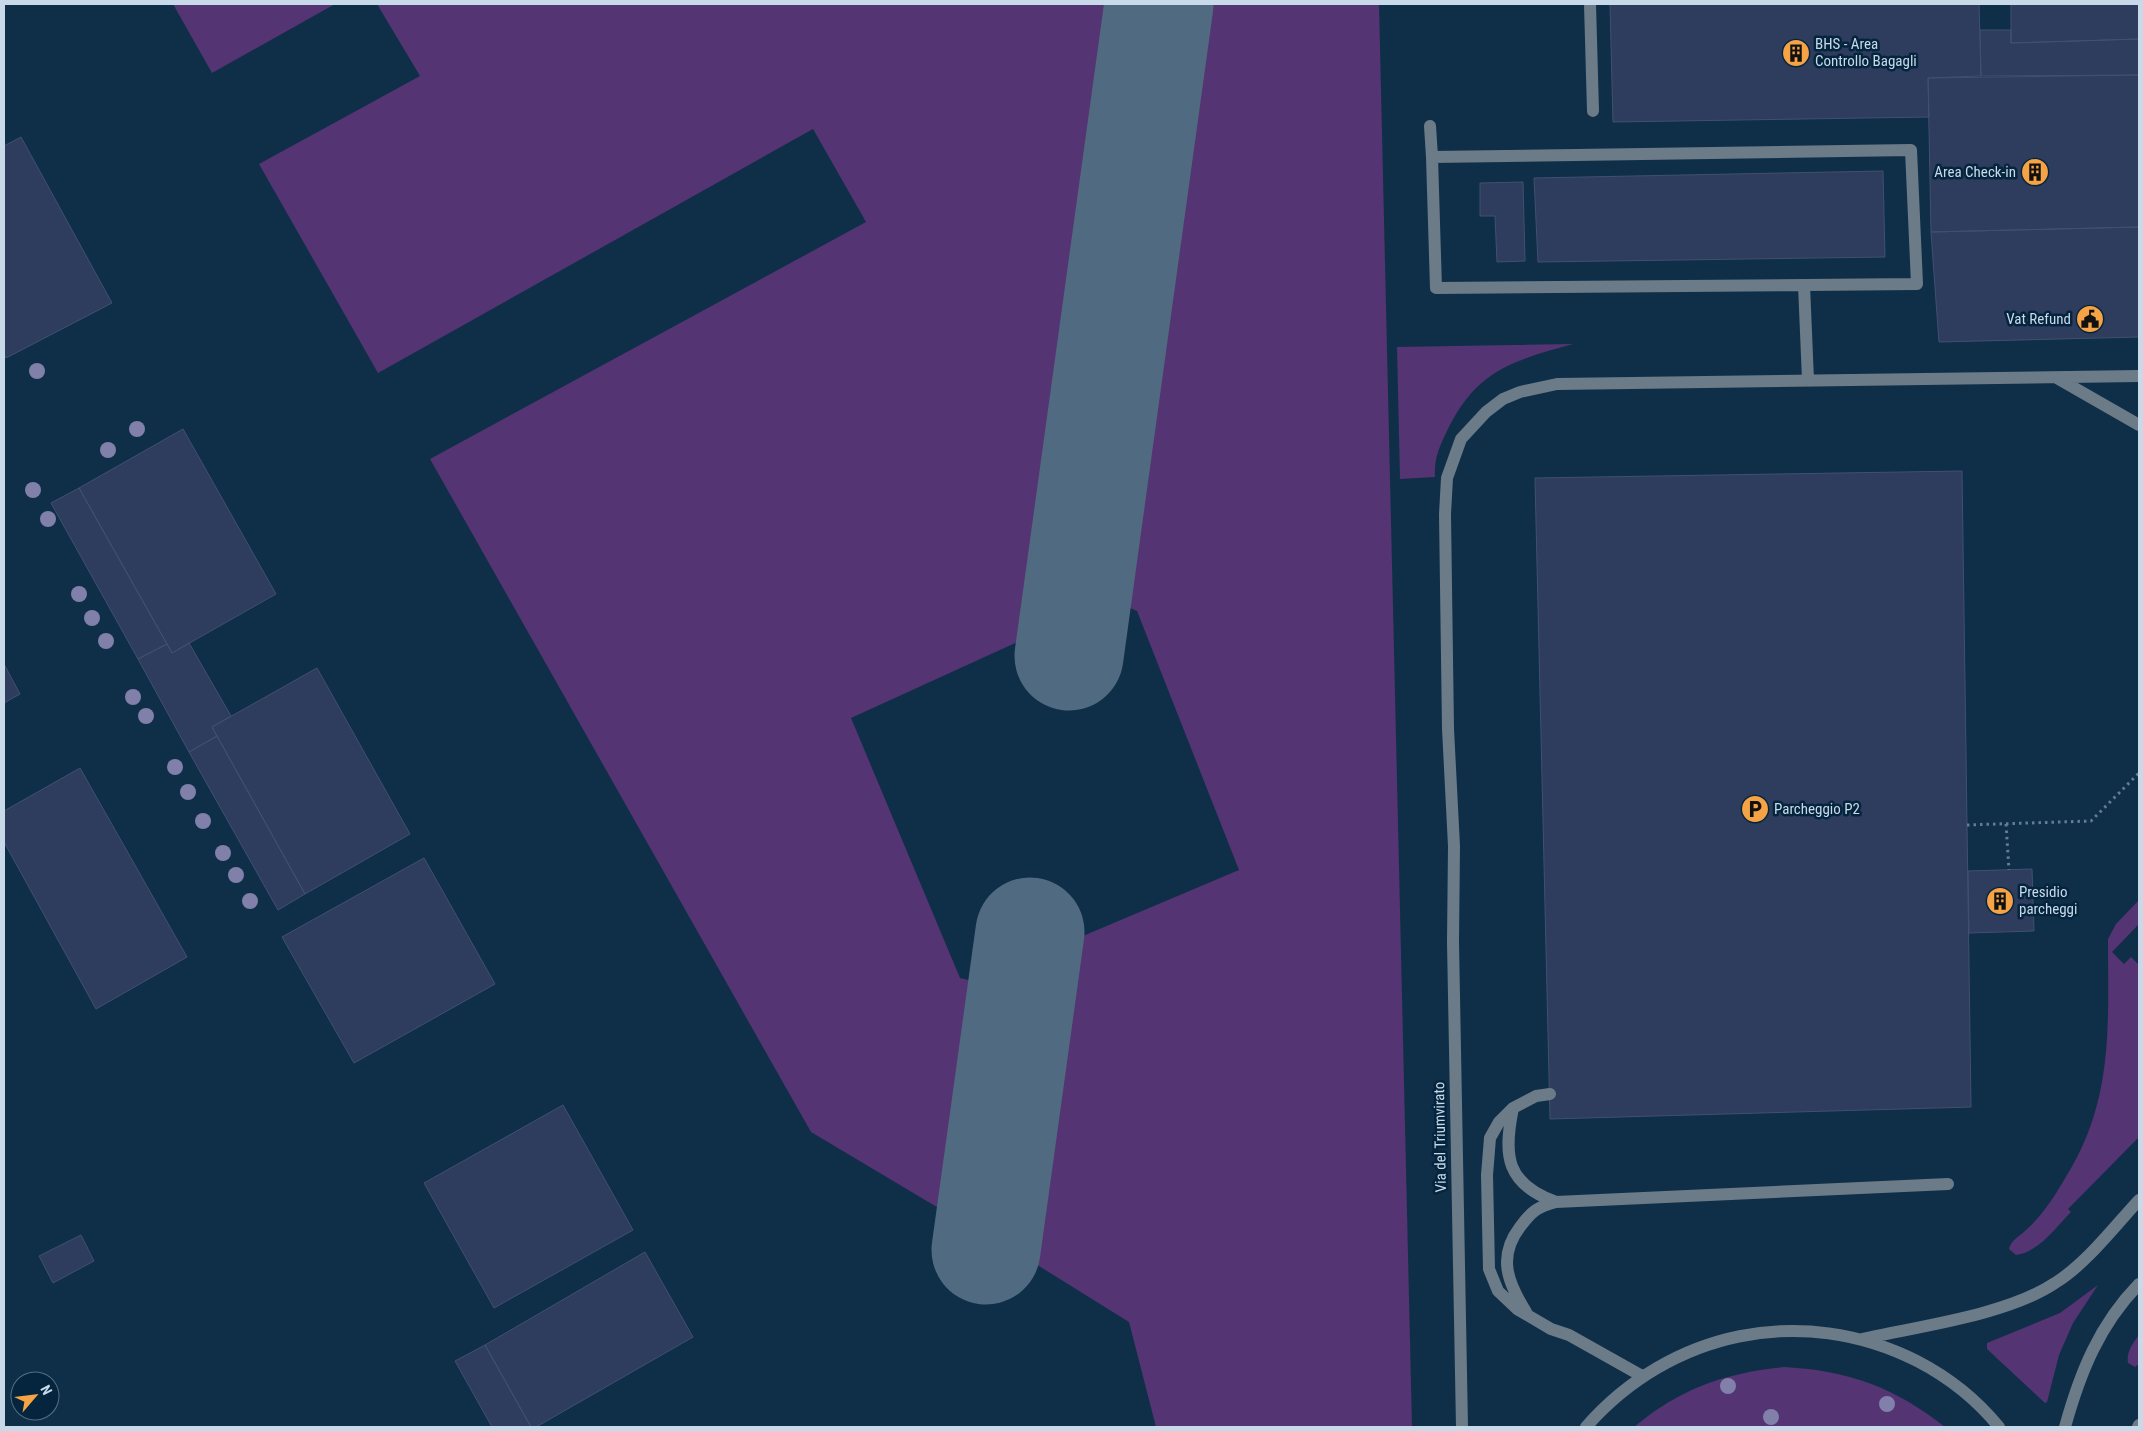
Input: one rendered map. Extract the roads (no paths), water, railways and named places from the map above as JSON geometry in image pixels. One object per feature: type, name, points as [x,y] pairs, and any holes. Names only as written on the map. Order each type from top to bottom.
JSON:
[{"type":"street","points":[[1590,4],[1594,110]]},
{"type":"street","points":[[1430,126],[1436,288],[1917,284],[1911,150],[1432,157]]},
{"type":"street","points":[[1804,285],[1808,380]]},
{"type":"street","name":"Via del Triumvirato","points":[[1462,1427],[1452,942],[1454,846],[1448,729],[1445,514],[1447,478],[1461,439],[1486,412],[1503,399],[1541,386],[1557,384],[2139,376]]},
{"type":"street","points":[[2058,378],[2139,426]]},
{"type":"street","points":[[1550,1094],[1536,1096],[1513,1108],[1506,1114],[1490,1138],[1488,1154],[1489,1269],[1498,1291],[1530,1318],[1551,1329],[1569,1335],[1642,1376]]},
{"type":"street","points":[[1513,1108],[1508,1129],[1508,1150],[1512,1165],[1522,1184],[1536,1195],[1556,1202]]},
{"type":"street","points":[[1530,1318],[1513,1288],[1508,1275],[1506,1256],[1511,1239],[1537,1207],[1556,1202],[1948,1184]]},
{"type":"street","points":[[1862,1339],[1992,1310],[2035,1294],[2056,1283],[2083,1259],[2139,1200]]},
{"type":"street","points":[[2065,1427],[2090,1353],[2125,1300],[2139,1284]]},
{"type":"street","points":[[1586,1427],[1613,1399],[1642,1376],[1670,1360],[1699,1347],[1730,1338],[1761,1332],[1794,1330],[1862,1339],[1899,1352],[1933,1370],[1965,1392],[1999,1427]]},
{"type":"place","name":"BHS - Area Controllo Bagagli","points":[[1796,53]]},
{"type":"place","name":"Area Check-in","points":[[2035,172]]},
{"type":"place","name":"Vat Refund","points":[[2090,319]]},
{"type":"place","name":"Parcheggio P2","points":[[1755,809]]},
{"type":"place","name":"Presidio parcheggi","points":[[2000,901]]}]
